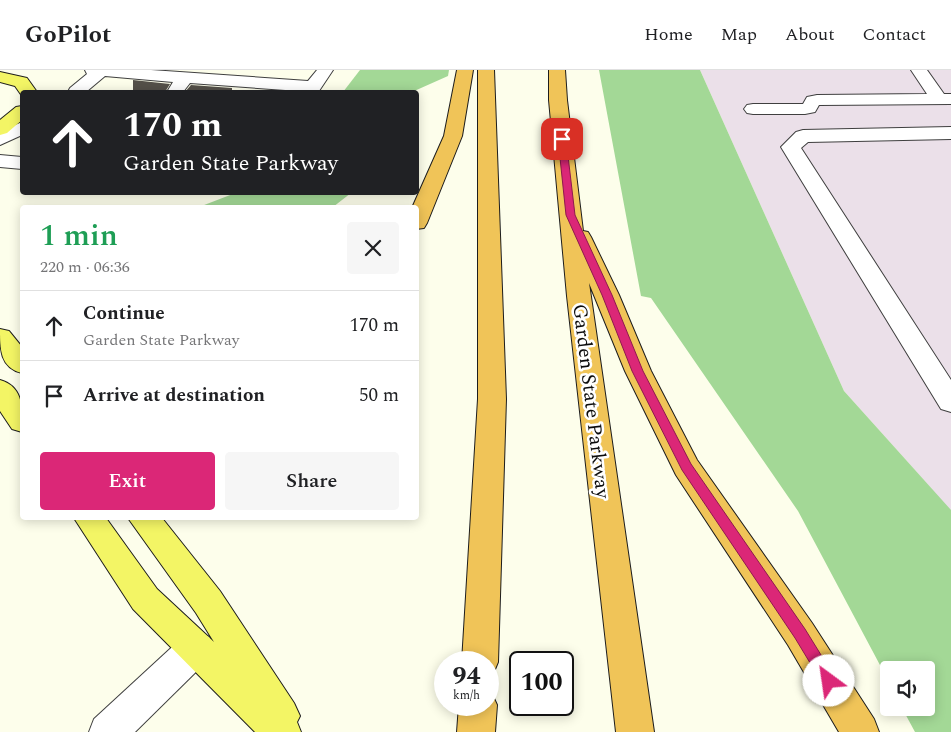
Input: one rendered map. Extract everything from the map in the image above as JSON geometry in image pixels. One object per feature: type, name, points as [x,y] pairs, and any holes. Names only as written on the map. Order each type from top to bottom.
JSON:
[{"type":"highway","points":[[419,216],[453,136],[465,70]]},
{"type":"highway","points":[[481,651],[492,399],[486,70]]},
{"type":"highway","name":"Garden State Parkway","points":[[557,70],[558,100],[579,296],[635,732]]},
{"type":"highway","points":[[570,215],[607,295],[638,371],[686,467],[800,634],[860,732]]},
{"type":"highway","points":[[476,732],[477,716]]},
{"type":"main road","points":[[0,77],[21,82],[27,90]]},
{"type":"main road","points":[[0,128],[20,113]]},
{"type":"main road","points":[[0,336],[20,361]]},
{"type":"main road","points":[[0,389],[20,419]]},
{"type":"main road","points":[[90,520],[145,599],[282,732]]},
{"type":"main road","points":[[146,520],[208,602],[291,732]]},
{"type":"lane","points":[[93,70],[313,87],[325,70]]},
{"type":"lane","points":[[78,90],[102,70]]},
{"type":"lane","points":[[323,90],[338,70]]},
{"type":"lane","points":[[919,70],[945,99]]},
{"type":"lane","points":[[176,90],[185,78]]},
{"type":"lane","points":[[753,109],[804,109],[809,108],[817,100],[945,99]]},
{"type":"lane","points":[[0,133],[20,128]]},
{"type":"lane","points":[[0,139],[20,128]]},
{"type":"lane","points":[[949,396],[792,147],[803,136],[951,133]]},
{"type":"lane","points":[[0,161],[20,163]]},
{"type":"lane","points":[[108,732],[196,648]]},
{"type":"shaded area","points":[[700,70],[951,70],[951,525],[931,488],[844,391]]},
{"type":"green space","points":[[360,70],[449,70],[448,76],[416,90],[345,90]]},
{"type":"green space","points":[[599,70],[700,70],[844,391],[951,510],[951,732],[915,732],[906,716],[935,716],[935,661],[880,661],[880,665],[798,511],[651,298],[641,296]]},
{"type":"green space","points":[[230,195],[348,195],[336,205],[204,205]]},
{"type":"building","points":[[133,80],[170,84],[166,90],[133,90]]},
{"type":"building","points":[[191,85],[232,88],[232,90],[187,90]]},
{"type":"route","points":[[562,139],[570,215],[607,295],[638,371],[686,467],[800,634],[829,681]]}]
